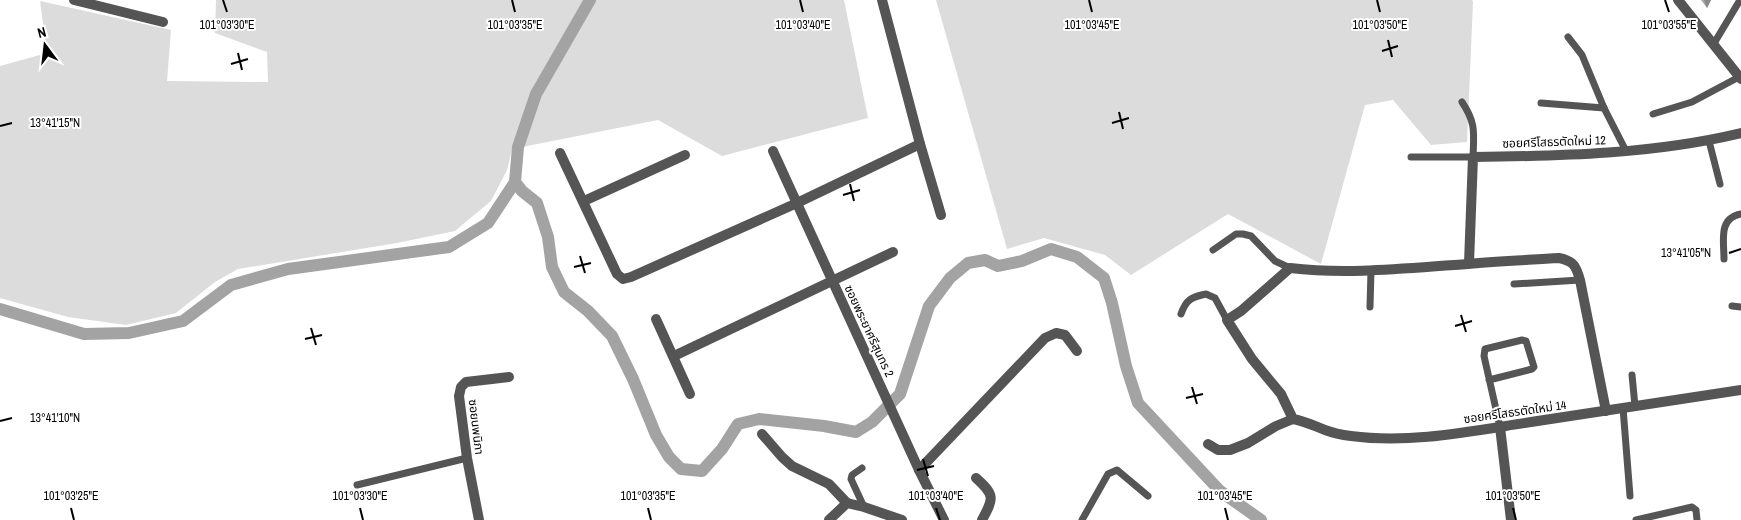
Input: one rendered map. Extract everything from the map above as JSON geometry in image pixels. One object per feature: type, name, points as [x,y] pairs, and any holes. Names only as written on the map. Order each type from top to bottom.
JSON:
[{"type":"street","points":[[74,0],[163,22]]},
{"type":"street","points":[[882,0],[941,215]]},
{"type":"street","points":[[1678,0],[1740,78]]},
{"type":"street","name":"ซอยศรีโสธรตัดใหม่ 12","points":[[1473,157],[1589,154],[1626,151],[1708,140],[1741,133]]},
{"type":"street","points":[[560,153],[617,274],[622,279],[631,277],[797,203],[920,144]]},
{"type":"street","name":"ซอยพระยาศรีสุนทร 2","points":[[773,151],[941,519]]},
{"type":"street","points":[[584,201],[685,155]]},
{"type":"street","points":[[1469,264],[1473,157]]},
{"type":"street","points":[[674,356],[893,252]]},
{"type":"street","points":[[1208,444],[1218,450],[1230,450],[1248,443],[1276,426],[1293,419],[1281,394],[1252,358],[1227,320],[1290,268],[1326,271],[1371,271],[1559,258],[1571,261],[1576,267],[1580,280],[1606,411]]},
{"type":"street","points":[[656,320],[690,394]]},
{"type":"street","points":[[919,470],[1045,338],[1056,333],[1065,335],[1077,351]]},
{"type":"street","name":"ซอยนพนิภา","points":[[479,520],[467,458],[459,396],[461,387],[466,382],[509,377]]},
{"type":"street","name":"ซอยศรีโสธรตัดใหม่ 14","points":[[1293,419],[1304,421],[1327,431],[1351,436],[1423,438],[1741,390]]},
{"type":"street","points":[[1500,427],[1511,520]]},
{"type":"street","points":[[762,434],[782,458],[792,466],[829,484],[847,503],[902,520]]},
{"type":"street","points":[[976,478],[988,488],[991,496],[990,506],[982,520]]},
{"type":"street","points":[[829,520],[847,503]]},
{"type":"lane","points":[[1713,45],[1740,0]]},
{"type":"lane","points":[[1568,37],[1582,55],[1604,108],[1626,151]]},
{"type":"lane","points":[[1653,114],[1692,102],[1740,78]]},
{"type":"lane","points":[[1411,157],[1473,157],[1474,125],[1470,114],[1462,102]]},
{"type":"lane","points":[[1541,103],[1604,108]]},
{"type":"lane","points":[[1708,140],[1720,184]]},
{"type":"lane","points":[[1724,259],[1724,226],[1730,218],[1741,214]]},
{"type":"lane","points":[[1212,250],[1236,234],[1243,234],[1251,236],[1275,261],[1290,268]]},
{"type":"lane","points":[[1370,307],[1371,271]]},
{"type":"lane","points":[[1514,284],[1580,280]]},
{"type":"lane","points":[[1180,314],[1185,303],[1196,296],[1206,294],[1215,298],[1227,320]]},
{"type":"lane","points":[[1732,306],[1741,306]]},
{"type":"lane","points":[[1489,380],[1534,367],[1526,341],[1522,340],[1485,349],[1484,356],[1489,380],[1500,427]]},
{"type":"lane","points":[[1632,375],[1635,406]]},
{"type":"lane","points":[[1623,408],[1630,496]]},
{"type":"lane","points":[[357,485],[467,458]]},
{"type":"lane","points":[[862,468],[852,475],[851,479],[864,507]]},
{"type":"lane","points":[[1082,520],[1108,474],[1113,471],[1117,470],[1148,496]]},
{"type":"lane","points":[[1636,520],[1692,507],[1696,510],[1697,520]]},
{"type":"shaded area","points":[[216,0],[844,0],[868,118],[722,156],[658,120],[512,149],[507,170],[491,201],[455,231],[397,243],[238,269],[215,282],[176,313],[126,325],[68,317],[0,298],[0,66],[47,53],[40,1],[171,30],[167,81],[268,82],[267,52],[215,33]]},
{"type":"shaded area","points":[[936,0],[1472,0],[1467,142],[1431,145],[1393,100],[1365,105],[1321,264],[1228,214],[1131,275],[1105,255],[1044,238],[1007,249]]},
{"type":"waterway","points":[[590,0],[536,94],[518,147],[515,182],[522,191],[537,203],[548,237],[552,267],[564,292],[588,311],[612,336],[633,379],[656,435],[669,457],[681,469],[702,471],[722,449],[738,424],[759,419],[824,426],[856,432],[872,422],[900,394],[929,306],[950,278],[968,263],[985,260],[998,266],[1022,261],[1051,249],[1077,257],[1104,278],[1112,303],[1126,366],[1138,403],[1220,491],[1261,520]]},
{"type":"waterway","points":[[0,309],[84,334],[129,333],[183,321],[231,285],[288,269],[449,247],[488,223],[515,182]]}]
